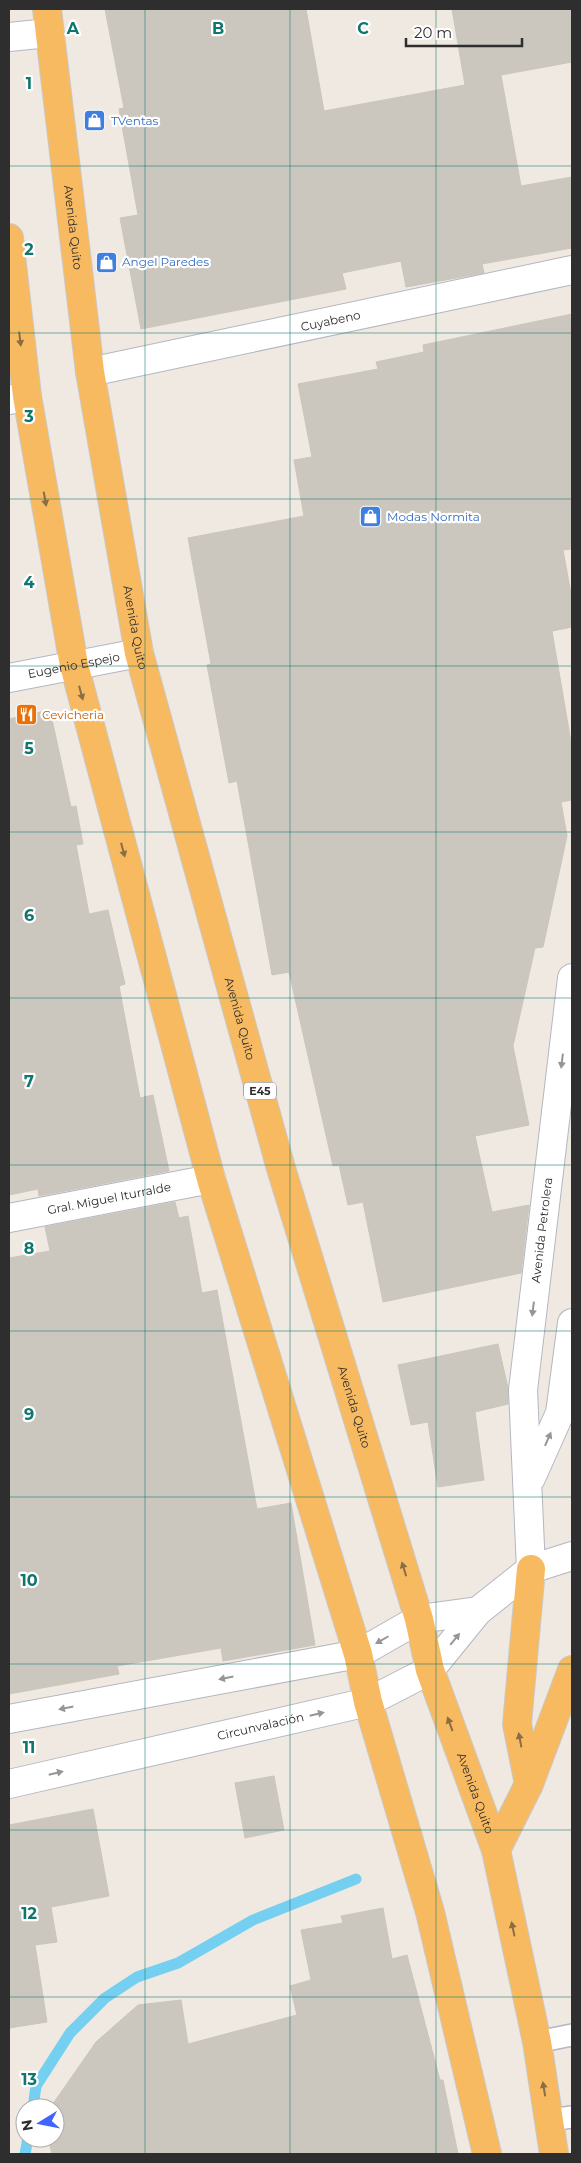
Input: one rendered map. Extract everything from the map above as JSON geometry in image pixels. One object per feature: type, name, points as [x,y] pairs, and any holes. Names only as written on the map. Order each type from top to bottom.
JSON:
[{"type":"highway","name":"Avenida Quito","points":[[48,21],[90,372],[139,652],[280,1165],[419,1619],[430,1670],[496,1850],[537,2042],[561,2118],[554,2154]]},
{"type":"highway","points":[[9,238],[18,398],[74,665],[211,1179],[358,1654],[368,1702],[430,1912],[487,2154]]},
{"type":"highway","points":[[529,1784],[517,1724],[531,1569]]},
{"type":"highway","points":[[496,1850],[529,1784],[572,1670]]},
{"type":"main road","points":[[9,37],[48,21]]},
{"type":"main road","name":"Cuyabeno","points":[[90,372],[572,270]]},
{"type":"main road","name":"Eugenio Espejo","points":[[9,678],[139,652]]},
{"type":"main road","name":"Avenida Petrolera","points":[[531,1569],[524,1390],[572,978]]},
{"type":"main road","name":"Gral. Miguel Iturralde","points":[[9,1218],[211,1179]]},
{"type":"main road","name":"Avenida Petrolera","points":[[529,1484],[560,1413],[572,1323]]},
{"type":"main road","name":"Circunvalación","points":[[9,1784],[368,1702],[430,1670],[478,1611],[531,1569],[572,1556]]},
{"type":"main road","points":[[9,1719],[358,1654],[419,1619],[478,1611]]},
{"type":"lane","points":[[537,2042],[572,2035]]},
{"type":"building","points":[[105,9],[306,9],[324,111],[465,85],[452,9],[572,9],[572,62],[501,75],[521,186],[572,177],[572,248],[482,264],[484,273],[406,287],[401,261],[342,273],[346,289],[141,329],[120,218],[138,215],[119,109],[124,108]]},
{"type":"building","points":[[572,314],[572,549],[563,550],[572,599],[572,627],[552,631],[572,748],[572,800],[561,802],[567,836],[543,947],[535,948],[513,1046],[529,1125],[475,1136],[492,1212],[529,1205],[521,1273],[383,1302],[363,1202],[348,1205],[339,1165],[333,1166],[289,972],[272,975],[237,781],[229,783],[207,665],[211,664],[188,538],[304,516],[294,460],[312,457],[298,384],[378,369],[376,362],[424,352],[423,345]]},
{"type":"building","points":[[50,710],[71,807],[76,806],[83,844],[76,845],[89,914],[108,910],[125,984],[119,986],[140,1098],[153,1095],[169,1171],[39,1196],[38,1189],[9,1195],[9,719]]},
{"type":"building","points":[[175,1202],[179,1218],[188,1216],[202,1293],[217,1290],[257,1509],[291,1503],[315,1645],[223,1661],[221,1648],[117,1666],[119,1674],[9,1694],[9,1258],[50,1251],[45,1227]]},
{"type":"building","points":[[498,1344],[508,1388],[508,1404],[475,1412],[484,1480],[438,1487],[428,1422],[411,1425],[398,1365]]},
{"type":"building","points":[[274,1776],[284,1830],[245,1838],[235,1783]]},
{"type":"building","points":[[93,1809],[109,1896],[51,1907],[57,1942],[35,1945],[47,2022],[9,2028],[9,1825]]},
{"type":"building","points":[[383,1908],[392,1959],[407,1955],[440,2080],[443,2080],[458,2154],[52,2154],[50,2148],[65,2148],[65,2098],[57,2098],[96,2042],[138,2005],[181,2000],[188,2044],[297,2015],[290,1986],[311,1980],[301,1930],[343,1923],[341,1916]]},
{"type":"waterway","points":[[34,2098],[36,2086],[70,2033],[105,1998],[137,1977],[178,1963],[253,1920],[356,1879]]},
{"type":"waterway","points":[[25,2154],[26,2148]]},
{"type":"place","name":"TVentas","points":[[95,121]]},
{"type":"place","name":"Angel Paredes","points":[[106,262]]},
{"type":"place","name":"Modas Normita","points":[[371,517]]},
{"type":"place","name":"Cevicheria","points":[[26,715]]}]
